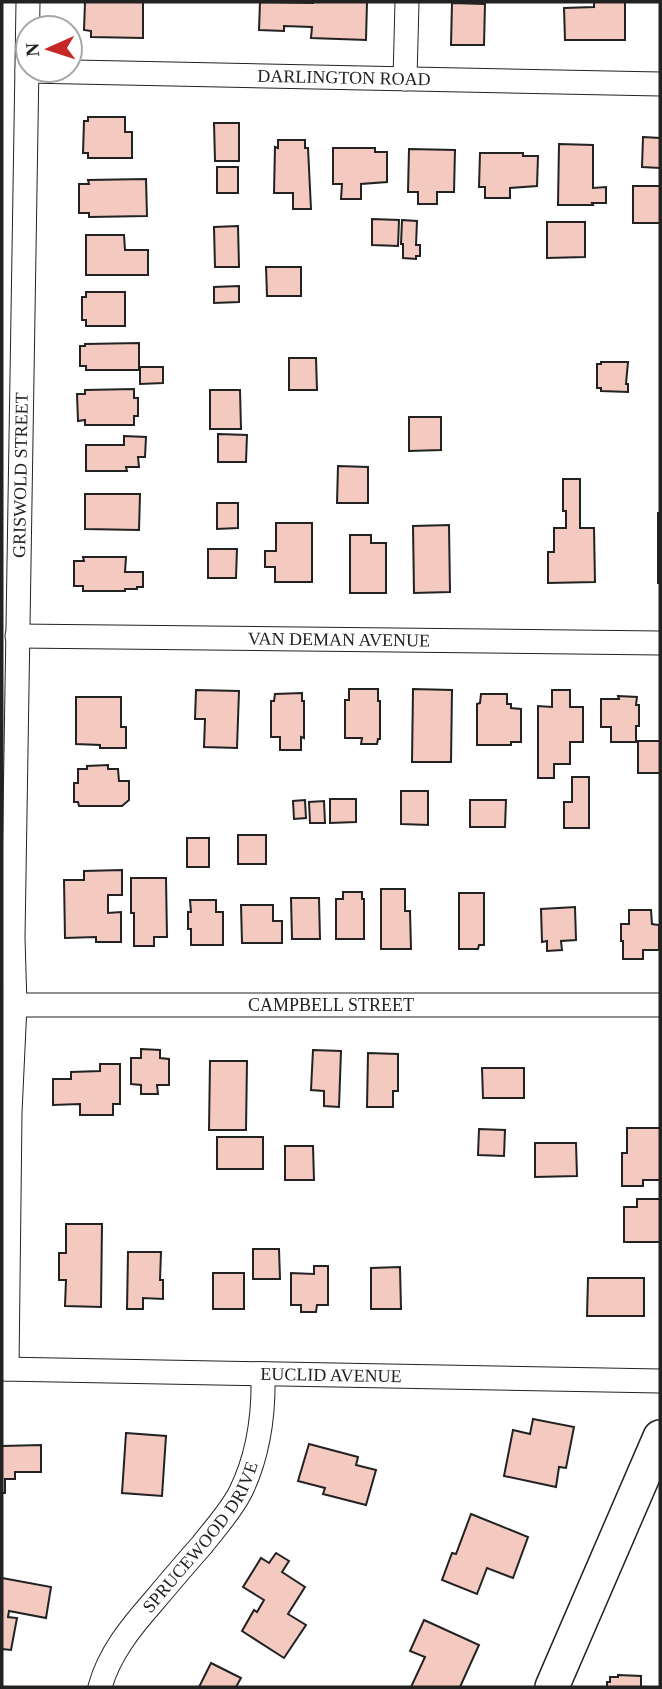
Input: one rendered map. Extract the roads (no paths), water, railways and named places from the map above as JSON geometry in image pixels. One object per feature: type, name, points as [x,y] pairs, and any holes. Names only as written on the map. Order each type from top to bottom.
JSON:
[{"type":"main road","points":[[552,1687],[660,1437]]},
{"type":"street","points":[[405,79],[407,2]]},
{"type":"street","name":"DARLINGTON ROAD","points":[[84,72],[660,84]]},
{"type":"street","name":"GRISWOLD STREET","points":[[5,1369],[10,1113],[8,1005],[13,938],[27,84]]},
{"type":"street","name":"VAN DEMAN AVENUE","points":[[17,636],[660,643]]},
{"type":"street","name":"CAMPBELL STREET","points":[[8,1005],[660,1005]]},
{"type":"street","name":"EUCLID AVENUE","points":[[5,1369],[660,1381]]},
{"type":"street","name":"SPRUCEWOOD DRIVE","points":[[100,1687],[110,1660],[130,1629],[224,1518],[239,1494],[249,1472],[257,1443],[263,1374]]}]
